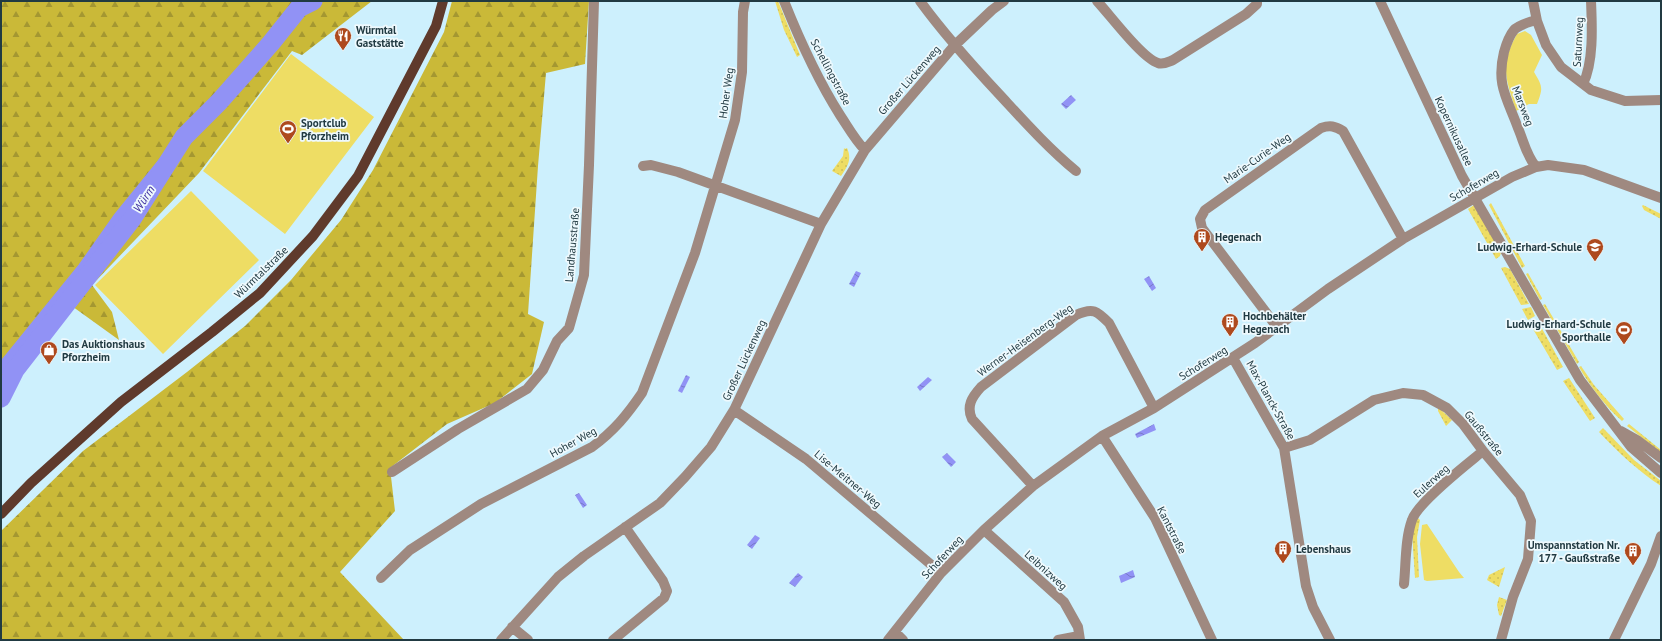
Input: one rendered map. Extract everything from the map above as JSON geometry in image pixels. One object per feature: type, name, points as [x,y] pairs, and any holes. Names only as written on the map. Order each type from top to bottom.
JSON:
[{"type":"main road","name":"Würmtalstraße","points":[[1,514],[31,482],[121,402],[260,293],[313,236],[358,176],[436,26],[443,1]]},
{"type":"street","name":"Landhausstraße","points":[[392,472],[458,429],[527,389],[543,370],[557,341],[569,328],[584,275],[594,1]]},
{"type":"street","name":"Hoher Weg","points":[[381,578],[410,550],[481,504],[592,447],[609,435],[642,393],[696,253],[734,120],[742,72],[743,12],[745,1]]},
{"type":"street","name":"Schellingstraße","points":[[784,1],[803,48],[827,94],[858,143],[865,150]]},
{"type":"street","points":[[920,1],[954,46]]},
{"type":"street","name":"Großer Lückenweg","points":[[501,640],[558,577],[584,556],[660,503],[686,477],[711,447],[734,410],[821,224],[865,150],[954,46],[992,10],[1004,1]]},
{"type":"street","points":[[1097,1],[1151,60],[1160,64],[1173,60],[1246,14],[1257,4],[1257,1]]},
{"type":"street","name":"Kopernikusallee","points":[[1380,1],[1462,176],[1580,380],[1630,447],[1661,473]]},
{"type":"street","points":[[1533,1],[1536,20],[1546,45],[1561,67],[1591,90],[1625,101],[1661,100]]},
{"type":"street","name":"Saturnweg","points":[[1583,84],[1589,70],[1591,1]]},
{"type":"street","name":"Marsweg","points":[[1536,20],[1515,29],[1506,44],[1501,66],[1501,80],[1505,96],[1529,159],[1536,166]]},
{"type":"street","name":"Großer Lückenweg","points":[[954,46],[1034,133],[1076,171]]},
{"type":"street","name":"Marie-Curie-Weg","points":[[1277,327],[1202,228],[1200,219],[1205,210],[1320,128],[1335,126],[1343,132],[1403,239]]},
{"type":"street","points":[[643,166],[651,165],[678,172],[821,224]]},
{"type":"street","name":"Schoferweg","points":[[888,640],[941,573],[984,530],[1033,486],[1102,436],[1154,408],[1233,358],[1328,288],[1403,239],[1512,177],[1536,166],[1548,165],[1584,170],[1661,198]]},
{"type":"street","name":"Werner-Heisenberg-Weg","points":[[1033,486],[972,419],[969,413],[969,406],[974,395],[981,386],[1076,315],[1090,310],[1099,313],[1109,323],[1154,408]]},
{"type":"street","name":"Max-Planck-Straße","points":[[1233,358],[1284,448],[1306,586],[1313,607],[1330,640]]},
{"type":"street","name":"Gaußstraße","points":[[1284,448],[1310,440],[1374,400],[1403,393],[1423,396],[1447,408],[1463,424],[1483,451],[1520,495],[1531,521],[1528,559],[1513,597],[1501,640]]},
{"type":"street","name":"Lise-Meitner-Weg","points":[[734,410],[806,459],[941,573]]},
{"type":"street","name":"Kopernikusallee","points":[[1618,429],[1637,440],[1661,458]]},
{"type":"street","name":"Kantstraße","points":[[1102,436],[1155,518],[1212,640]]},
{"type":"street","name":"Eulerweg","points":[[1404,584],[1412,519],[1420,506],[1483,451]]},
{"type":"street","points":[[613,640],[664,598],[667,591],[663,581],[625,527]]},
{"type":"street","name":"Leibnizweg","points":[[984,530],[1064,602],[1078,627],[1080,638],[1058,640]]},
{"type":"street","points":[[1614,640],[1651,564],[1661,536]]},
{"type":"street","points":[[1651,564],[1661,552]]},
{"type":"street","points":[[512,627],[528,640]]},
{"type":"street","points":[[895,632],[903,640]]},
{"type":"shaded area","points":[[775,1],[778,1],[800,55],[797,57],[784,30]]},
{"type":"shaded area","points":[[1525,31],[1531,35],[1542,55],[1534,72],[1539,81],[1541,91],[1537,104],[1529,104],[1516,111],[1507,81],[1506,64],[1511,45],[1517,34]]},
{"type":"shaded area","name":"Sportclub Pforzheim","points":[[291,54],[374,117],[285,234],[203,171]]},
{"type":"shaded area","points":[[844,148],[847,148],[849,159],[841,176],[832,171],[843,156]]},
{"type":"shaded area","points":[[191,191],[259,260],[163,354],[95,285]]},
{"type":"shaded area","points":[[1491,203],[1525,266],[1522,268],[1489,205]]},
{"type":"shaded area","points":[[1474,205],[1501,252],[1500,256],[1496,259],[1468,209]]},
{"type":"shaded area","points":[[1643,205],[1661,214],[1661,219],[1644,210]]},
{"type":"shaded area","points":[[1505,267],[1510,269],[1529,304],[1521,305],[1501,268]]},
{"type":"shaded area","points":[[1528,273],[1542,298],[1540,300],[1526,274]]},
{"type":"shaded area","points":[[1545,304],[1579,362],[1577,364],[1543,305]]},
{"type":"shaded area","points":[[1531,307],[1535,316],[1528,320],[1522,309]]},
{"type":"shaded area","points":[[1540,325],[1563,367],[1557,370],[1533,329]]},
{"type":"shaded area","points":[[1581,366],[1594,385],[1624,419],[1622,421],[1593,388],[1579,367]]},
{"type":"shaded area","points":[[1569,378],[1595,418],[1590,421],[1563,381]]},
{"type":"shaded area","points":[[1438,407],[1452,420],[1446,426],[1438,411]]},
{"type":"shaded area","points":[[1629,424],[1661,450],[1661,453],[1627,426]]},
{"type":"shaded area","points":[[1603,428],[1634,460],[1661,481],[1661,486],[1636,468],[1613,447],[1599,432]]},
{"type":"shaded area","points":[[1417,517],[1420,520],[1417,537],[1419,577],[1415,578],[1412,533]]},
{"type":"shaded area","points":[[1427,524],[1464,578],[1424,580],[1420,544],[1422,525]]},
{"type":"shaded area","points":[[1505,567],[1499,587],[1487,580],[1489,575]]},
{"type":"shaded area","points":[[1499,597],[1507,600],[1501,616],[1499,615],[1497,605]]},
{"type":"green space","points":[[1,1],[372,1],[302,55],[292,51],[199,173],[92,285],[112,312],[119,340],[69,304],[67,305],[28,359],[1,408]]},
{"type":"green space","points":[[452,1],[589,1],[585,64],[546,73],[528,314],[544,322],[532,374],[495,403],[447,424],[390,468],[395,511],[340,572],[404,640],[1,640],[1,531],[83,451],[245,326],[291,280],[341,220],[373,170],[444,32]]},
{"type":"water","points":[[1071,95],[1076,100],[1066,109],[1061,104]]},
{"type":"water","points":[[856,271],[861,273],[854,287],[849,284]]},
{"type":"water","points":[[1149,276],[1156,288],[1152,291],[1144,279]]},
{"type":"water","points":[[686,375],[690,377],[682,393],[678,391]]},
{"type":"water","points":[[928,377],[932,380],[920,391],[917,387]]},
{"type":"water","points":[[1154,424],[1156,430],[1137,438],[1135,434]]},
{"type":"water","points":[[947,453],[956,462],[951,467],[942,457]]},
{"type":"water","points":[[579,493],[587,505],[583,508],[575,495]]},
{"type":"water","points":[[755,535],[760,538],[752,549],[747,545]]},
{"type":"water","points":[[1133,570],[1135,577],[1121,583],[1119,576]]},
{"type":"water","points":[[798,573],[803,577],[795,587],[789,583]]},
{"type":"waterway","name":"Würm","points":[[1,398],[15,370],[132,219],[184,137],[219,102],[271,43],[299,8],[313,1]]},
{"type":"waterway","points":[[1,369],[83,268],[119,217],[184,137]]},
{"type":"place","name":"Würmtal Gaststätte","points":[[343,51]]},
{"type":"place","name":"Sportclub Pforzheim","points":[[288,144]]},
{"type":"place","name":"Hegenach","points":[[1202,252]]},
{"type":"place","name":"Ludwig-Erhard-Schule","points":[[1595,262]]},
{"type":"place","name":"Hochbehälter Hegenach","points":[[1230,337]]},
{"type":"place","name":"Ludwig-Erhard-Schule Sporthalle","points":[[1624,345]]},
{"type":"place","name":"Das Auktionshaus Pforzheim","points":[[49,365]]},
{"type":"place","name":"Lebenshaus","points":[[1283,564]]},
{"type":"place","name":"Umspannstation Nr. 177 - Gaußstraße","points":[[1633,566]]}]
